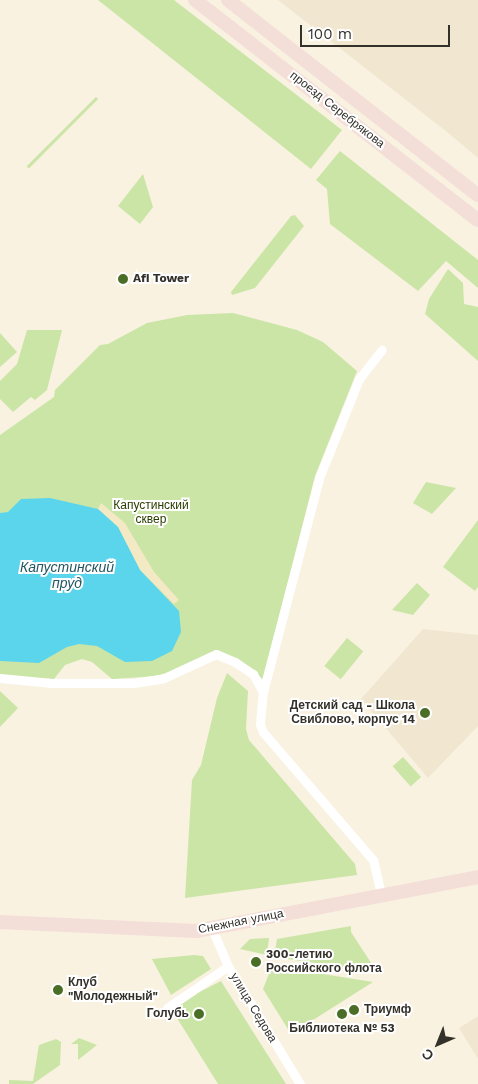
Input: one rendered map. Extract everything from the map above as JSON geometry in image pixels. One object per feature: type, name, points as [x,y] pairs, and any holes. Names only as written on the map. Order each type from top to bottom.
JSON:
[{"type":"main road","name":"проезд Серебрякова","points":[[195,0],[478,220]]},
{"type":"main road","name":"проезд Серебрякова","points":[[228,0],[478,195]]},
{"type":"main road","name":"Снежная улица","points":[[0,922],[170,931],[212,929],[381,894],[478,877]]},
{"type":"street","points":[[381,894],[373,860],[263,732],[260,724],[263,692],[319,478],[359,379],[382,350]]},
{"type":"street","points":[[0,678],[29,682],[134,683],[164,678],[216,654],[235,662],[253,674],[263,692]]},
{"type":"street","name":"улица Седова","points":[[212,929],[228,966],[300,1084]]},
{"type":"street","points":[[167,1008],[228,966]]},
{"type":"shaded area","points":[[278,0],[478,0],[478,158],[447,132]]},
{"type":"shaded area","name":"Детский сад - Школа Свиблово, корпус 14","points":[[423,629],[478,635],[478,726],[428,778],[361,699]]},
{"type":"shaded area","points":[[478,1016],[478,1059],[459,1028]]},
{"type":"green space","points":[[98,0],[174,0],[342,130],[311,169]]},
{"type":"green space","points":[[96,97],[98,99],[29,168],[27,166]]},
{"type":"green space","points":[[340,151],[478,260],[478,288],[446,261],[418,291],[330,224],[327,189],[316,180]]},
{"type":"green space","points":[[143,174],[153,207],[140,224],[118,206]]},
{"type":"green space","points":[[295,215],[304,226],[255,288],[232,295],[231,292],[291,216]]},
{"type":"green space","points":[[448,269],[463,283],[464,304],[478,307],[478,361],[425,314],[429,299]]},
{"type":"green space","name":"Капустинский сквер","points":[[233,313],[297,330],[323,342],[357,371],[315,476],[263,679],[225,654],[157,676],[112,679],[92,662],[82,659],[65,665],[54,679],[0,676],[0,435],[54,397],[55,390],[100,345],[108,344],[147,323],[187,315]]},
{"type":"green space","points":[[27,330],[62,330],[47,390],[35,400],[31,397],[13,412],[0,399],[0,381],[17,364]]},
{"type":"green space","points":[[0,333],[17,352],[0,367]]},
{"type":"green space","points":[[426,482],[456,488],[432,514],[413,503]]},
{"type":"green space","points":[[478,520],[478,587],[475,591],[443,567]]},
{"type":"green space","points":[[417,583],[430,595],[413,615],[392,610]]},
{"type":"green space","points":[[347,638],[363,651],[341,679],[324,666]]},
{"type":"green space","points":[[227,673],[248,691],[246,729],[249,740],[355,864],[357,875],[185,898],[192,780],[201,765],[217,698]]},
{"type":"green space","points":[[0,691],[18,708],[0,727]]},
{"type":"green space","points":[[403,757],[421,777],[411,786],[393,766]]},
{"type":"green space","points":[[351,926],[351,932],[377,972],[274,957],[277,939]]},
{"type":"green space","points":[[269,938],[267,955],[240,949],[250,939]]},
{"type":"green space","points":[[194,955],[203,956],[211,969],[171,995],[152,959]]},
{"type":"green space","points":[[272,966],[373,982],[291,1034],[263,989]]},
{"type":"green space","points":[[221,981],[286,1084],[218,1084],[172,1010],[174,1005]]},
{"type":"green space","points":[[79,1038],[97,1045],[78,1060],[78,1044],[71,1044]]},
{"type":"green space","points":[[56,1039],[61,1042],[60,1065],[33,1084],[9,1084],[9,1080],[33,1081],[39,1045]]},
{"type":"sand","points":[[101,503],[125,523],[154,572],[179,600],[174,604],[140,570],[118,527],[98,509]]},
{"type":"water","name":"Капустинский пруд","points":[[50,498],[98,509],[118,527],[140,570],[179,611],[181,632],[172,651],[152,661],[125,662],[97,646],[79,644],[67,647],[39,663],[0,661],[0,513],[8,512],[21,499]]},
{"type":"place","name":"Afi Tower","points":[[123,279]]},
{"type":"place","name":"Детский сад - Школа Свиблово, корпус 14","points":[[425,713]]},
{"type":"place","name":"300-летию Российского флота","points":[[256,962]]},
{"type":"place","name":"Клуб \"Молодежный\"","points":[[58,990]]},
{"type":"place","name":"Триумф","points":[[354,1010]]},
{"type":"place","name":"Голубь","points":[[199,1014]]},
{"type":"place","name":"Библиотека № 53","points":[[342,1014]]}]
